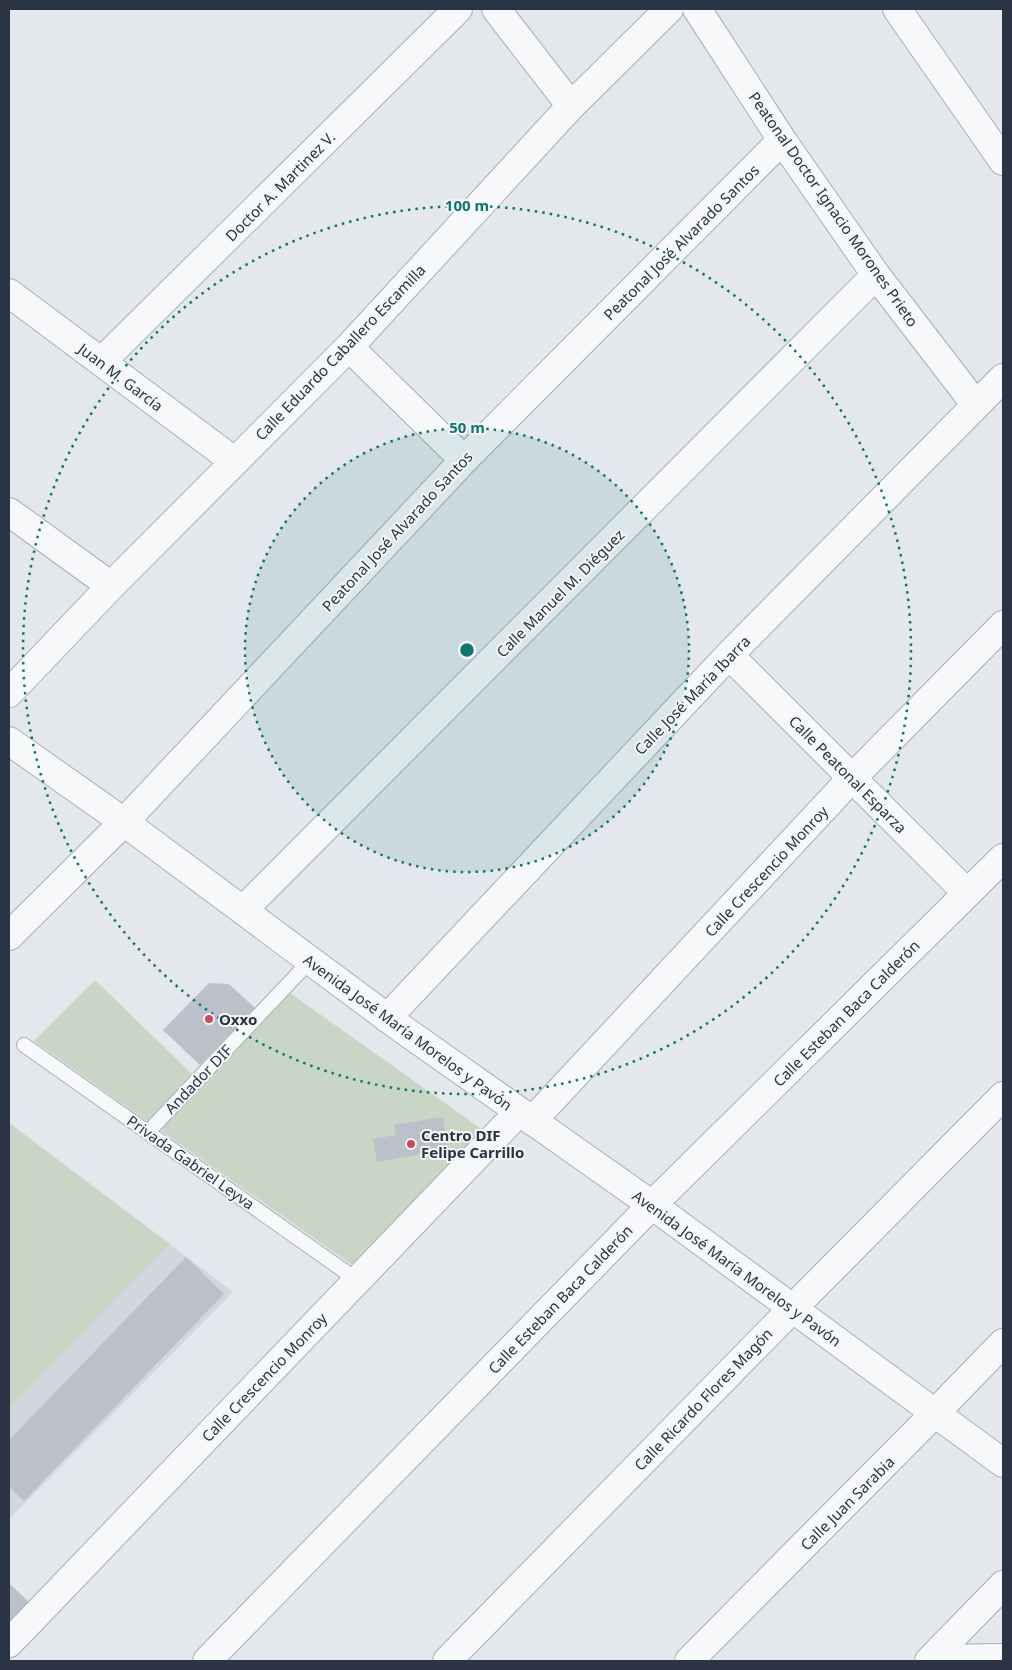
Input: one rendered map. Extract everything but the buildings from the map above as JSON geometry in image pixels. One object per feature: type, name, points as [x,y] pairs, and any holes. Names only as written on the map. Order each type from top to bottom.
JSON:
[{"type":"street","name":"Doctor A. Martinez V.","points":[[101,362],[458,9]]},
{"type":"street","points":[[496,9],[571,106]]},
{"type":"street","name":"Calle Eduardo Caballero Escamilla","points":[[9,693],[111,586],[348,347],[571,106],[669,9]]},
{"type":"street","name":"Peatonal Doctor Ignacio Morones Prieto","points":[[697,9],[782,140],[876,275],[976,405]]},
{"type":"street","points":[[897,9],[1003,161]]},
{"type":"street","name":"Peatonal José Alvarado Santos","points":[[9,936],[124,822],[464,460],[782,140]]},
{"type":"street","name":"Calle Manuel M. Diéguez","points":[[243,910],[876,275]]},
{"type":"street","name":"Juan M. García","points":[[9,293],[234,461]]},
{"type":"street","points":[[348,347],[464,460]]},
{"type":"street","name":"Calle José María Ibarra","points":[[387,1018],[729,655],[1003,378]]},
{"type":"street","points":[[9,512],[111,586]]},
{"type":"street","name":"Calle Crescencio Monroy","points":[[9,1643],[357,1280],[526,1117],[852,778],[1003,625]]},
{"type":"street","name":"Calle Peatonal Esparza","points":[[729,655],[967,893]]},
{"type":"street","name":"Avenida José María Morelos y Pavón","points":[[9,741],[124,822],[387,1018],[652,1205],[1003,1462]]},
{"type":"street","name":"Calle Esteban Baca Calderón","points":[[207,1661],[652,1205],[1003,858]]},
{"type":"street","name":"Calle Ricardo Flores Magón","points":[[447,1661],[1003,1096]]},
{"type":"street","name":"Calle Juan Sarabia","points":[[689,1661],[1003,1343]]},
{"type":"street","points":[[931,1660],[1003,1585]]},
{"type":"street","points":[[931,1660],[1003,1658]]},
{"type":"lane","name":"Andador DIF","points":[[148,1132],[310,961]]},
{"type":"lane","name":"Privada Gabriel Leyva","points":[[24,1045],[357,1280]]},
{"type":"shaded area","points":[[9,1123],[233,1292],[9,1519]]},
{"type":"green space","points":[[95,980],[192,1074],[148,1122],[34,1041]]},
{"type":"green space","points":[[290,993],[487,1133],[355,1267],[160,1130]]},
{"type":"green space","points":[[9,1123],[170,1244],[9,1408]]},
{"type":"place","name":"Oxxo","points":[[209,1019]]},
{"type":"place","name":"Centro DIF Felipe Carrillo","points":[[411,1144]]}]
